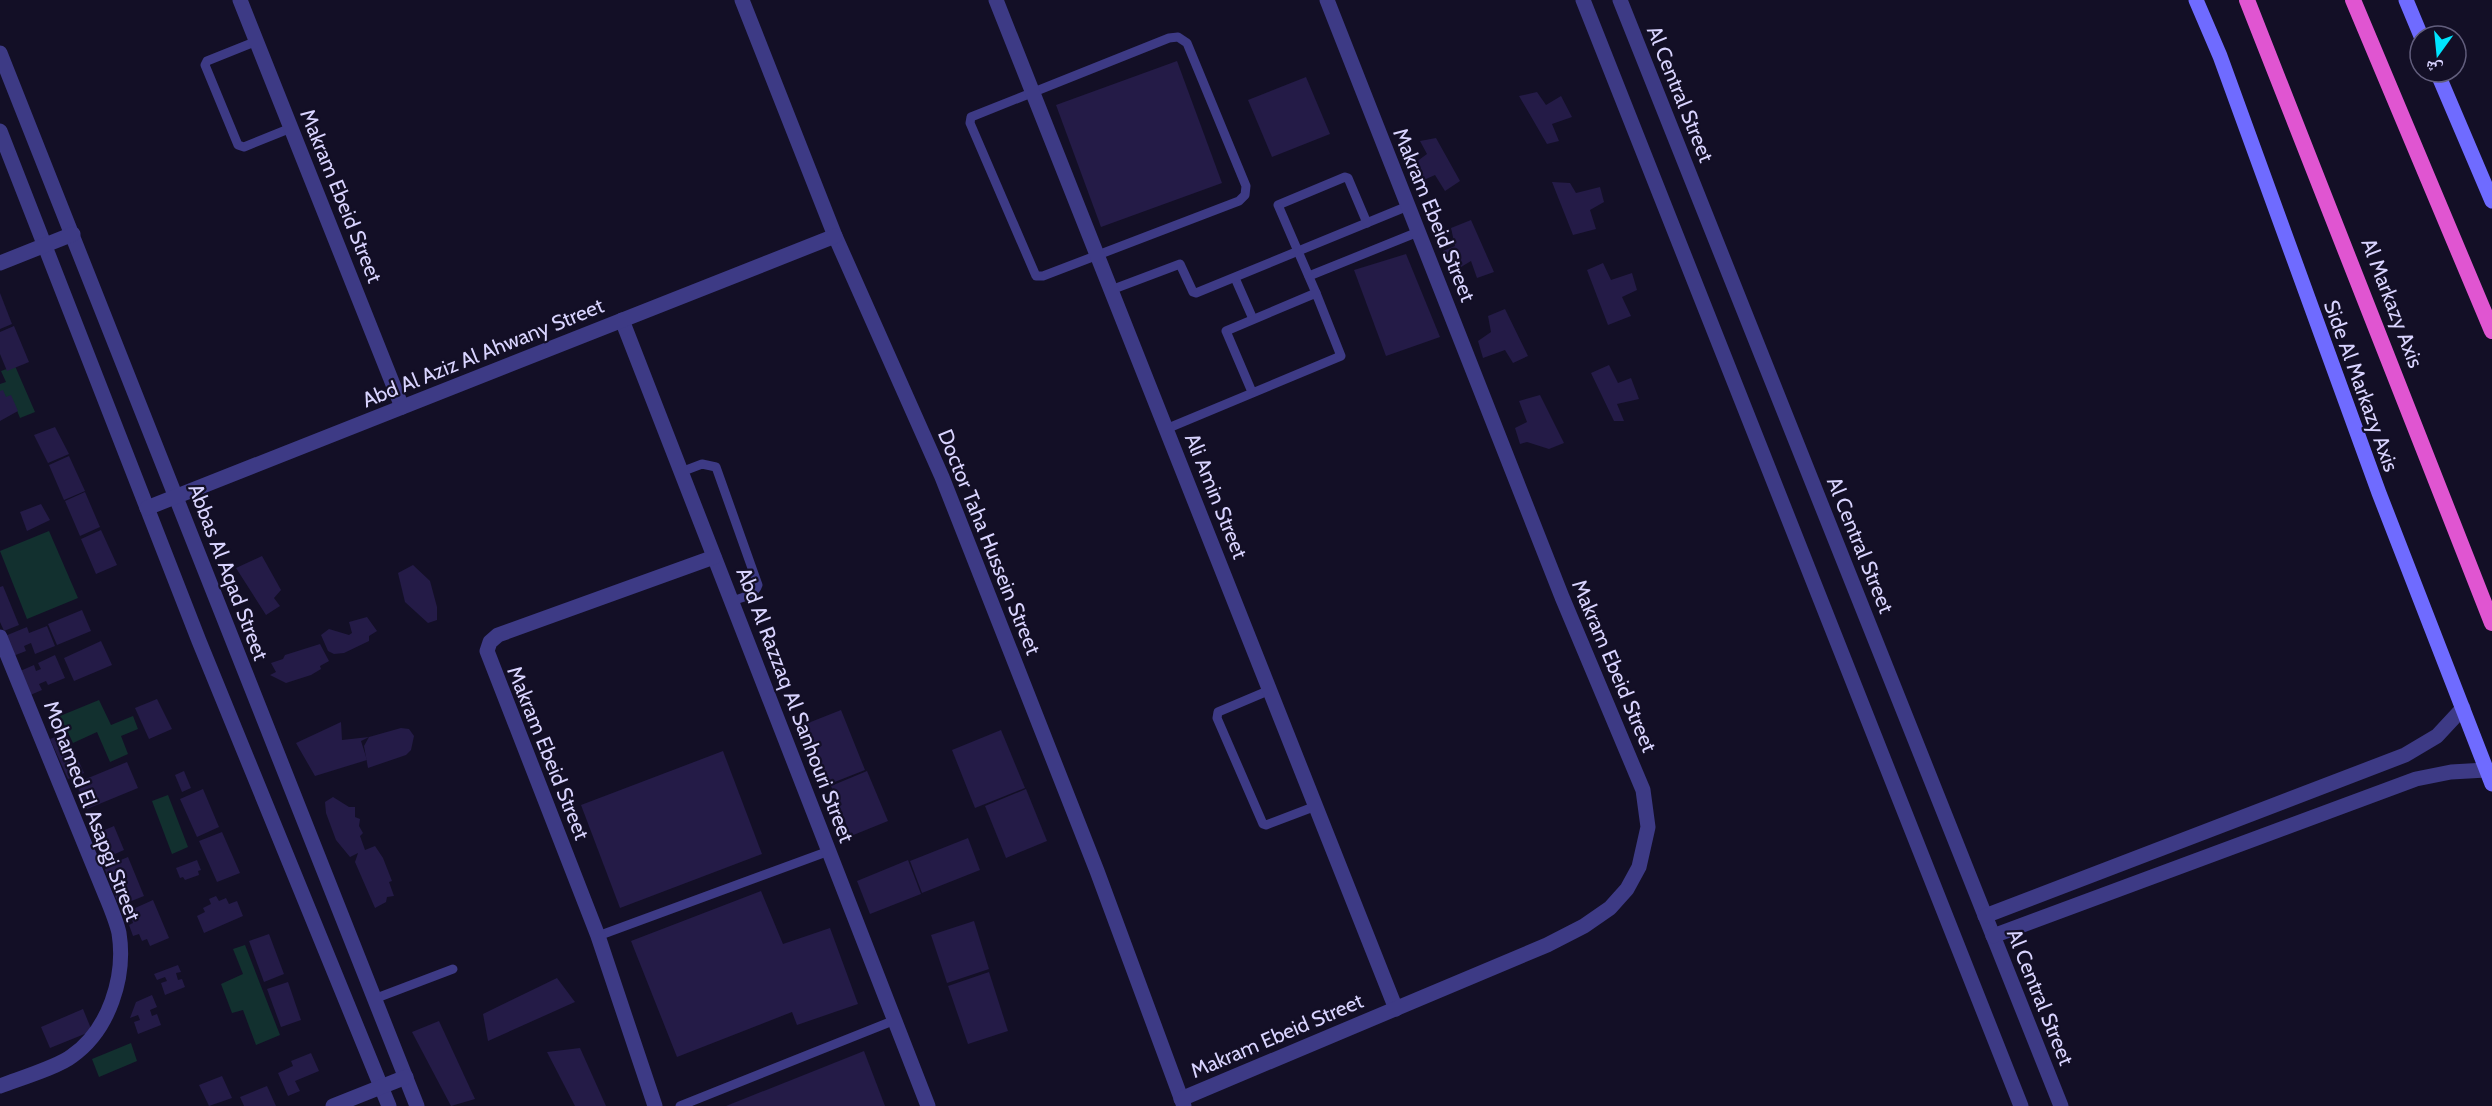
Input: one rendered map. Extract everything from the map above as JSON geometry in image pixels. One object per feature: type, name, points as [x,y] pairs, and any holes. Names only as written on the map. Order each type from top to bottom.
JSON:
[{"type":"highway","name":"Al Markazy Axis","points":[[2247,0],[2492,623]]},
{"type":"highway","points":[[2352,0],[2492,331]]},
{"type":"main road","name":"Side Al Markazy Axis","points":[[2196,0],[2220,56],[2379,493],[2489,777]]},
{"type":"main road","points":[[2406,0],[2416,24]]},
{"type":"main road","points":[[2442,84],[2492,201]]},
{"type":"street","name":"Makram Ebeid Street","points":[[240,0],[402,407]]},
{"type":"street","name":"Doctor Taha Hussein Street","points":[[742,0],[835,236],[942,477],[1097,871],[1183,1103]]},
{"type":"street","name":"Ali Amin Street","points":[[996,0],[1396,1009]]},
{"type":"street","name":"Makram Ebeid Street","points":[[1183,1103],[1547,945],[1584,926],[1610,908],[1627,889],[1639,867],[1648,827],[1643,790],[1562,597],[1327,0]]},
{"type":"street","points":[[1583,0],[2020,1106]]},
{"type":"street","name":"Al Central Street","points":[[1620,0],[2061,1106]]},
{"type":"street","name":"Abbas Al Aqad Street","points":[[0,53],[417,1106]]},
{"type":"street","points":[[0,131],[147,508],[389,1106]]},
{"type":"street","points":[[0,263],[73,234]]},
{"type":"street","name":"Abd Al Aziz Al Ahwany Street","points":[[147,508],[835,236]]},
{"type":"street","name":"Abd Al Razzaq Al Sanhouri Street","points":[[622,320],[928,1106]]},
{"type":"street","name":"Makram Ebeid Street","points":[[655,1106],[598,936],[487,651],[490,642],[498,635],[714,556]]},
{"type":"street","name":"Mohamed El Asapgi Street","points":[[0,637],[105,894],[118,931],[120,950],[120,969],[114,994],[104,1018],[90,1039],[71,1057],[0,1086]]},
{"type":"street","points":[[1985,916],[2405,755],[2437,735],[2463,708]]},
{"type":"street","points":[[1993,936],[2416,779],[2451,772],[2489,777]]},
{"type":"street","points":[[333,1106],[406,1077]]},
{"type":"lane","points":[[1178,37],[1186,43],[1246,186],[1245,195],[1239,201],[1043,276],[1033,273],[970,123],[974,116],[1033,92],[1169,38],[1178,37]]},
{"type":"lane","points":[[257,41],[207,61],[205,65],[238,145],[241,147],[291,128]]},
{"type":"lane","points":[[1166,429],[1341,356],[1342,353],[1279,204],[1345,177],[1348,178],[1368,223]]},
{"type":"lane","points":[[1111,290],[1180,264],[1194,293],[1408,206]]},
{"type":"lane","points":[[1309,276],[1418,232]]},
{"type":"lane","points":[[1235,278],[1254,319]]},
{"type":"lane","points":[[1252,392],[1225,332],[1316,293]]},
{"type":"lane","points":[[681,472],[702,464],[716,466],[758,585],[757,590],[751,594],[732,601]]},
{"type":"lane","points":[[1270,690],[1218,712],[1217,718],[1263,824],[1266,825],[1316,806]]},
{"type":"lane","points":[[598,936],[829,851]]},
{"type":"lane","points":[[374,999],[453,969]]},
{"type":"lane","points":[[680,1106],[895,1020]]},
{"type":"green space","points":[[15,366],[35,412],[20,418],[16,408],[0,414],[0,384],[6,382],[1,371]]},
{"type":"green space","points":[[49,531],[78,598],[27,619],[0,551]]},
{"type":"green space","points":[[99,700],[111,725],[133,716],[138,729],[121,736],[128,754],[110,762],[97,732],[73,743],[60,716]]},
{"type":"green space","points":[[168,795],[188,847],[172,854],[152,801]]},
{"type":"green space","points":[[245,945],[280,1035],[256,1045],[243,1010],[232,1013],[221,984],[243,974],[233,949]]},
{"type":"green space","points":[[131,1043],[137,1061],[99,1077],[92,1059]]},
{"type":"building","points":[[1177,61],[1222,183],[1101,227],[1056,105]]},
{"type":"building","points":[[1306,77],[1330,134],[1272,157],[1248,100]]},
{"type":"building","points":[[1537,92],[1546,105],[1561,96],[1572,117],[1552,124],[1559,141],[1547,144],[1519,96]]},
{"type":"building","points":[[1436,138],[1460,181],[1445,191],[1435,175],[1417,183],[1408,168],[1427,154],[1420,141]]},
{"type":"building","points":[[1552,182],[1570,183],[1576,193],[1600,187],[1604,202],[1590,210],[1596,229],[1573,235]]},
{"type":"building","points":[[1471,220],[1494,272],[1477,278],[1471,261],[1451,273],[1443,251],[1455,246],[1451,228]]},
{"type":"building","points":[[1406,254],[1440,337],[1386,356],[1354,270]]},
{"type":"building","points":[[1603,263],[1611,280],[1632,273],[1637,290],[1622,297],[1631,316],[1608,325],[1587,270]]},
{"type":"building","points":[[0,293],[12,324],[0,329]]},
{"type":"building","points":[[1505,309],[1528,356],[1513,363],[1505,350],[1483,358],[1478,341],[1491,332],[1488,316]]},
{"type":"building","points":[[14,326],[29,362],[7,371],[0,354],[0,332]]},
{"type":"building","points":[[1609,365],[1618,383],[1631,378],[1639,399],[1617,404],[1624,421],[1614,421],[1591,373]]},
{"type":"building","points":[[3,390],[6,397],[11,395],[18,411],[0,421],[0,391]]},
{"type":"building","points":[[1540,395],[1564,443],[1549,449],[1527,442],[1520,444],[1515,428],[1527,422],[1519,401]]},
{"type":"building","points":[[55,427],[69,454],[48,463],[34,435]]},
{"type":"building","points":[[69,456],[85,491],[64,500],[49,465]]},
{"type":"building","points":[[85,492],[100,527],[80,536],[65,501]]},
{"type":"building","points":[[41,504],[50,520],[27,531],[20,512]]},
{"type":"building","points":[[101,530],[117,565],[96,574],[81,539]]},
{"type":"building","points":[[262,556],[281,590],[274,598],[280,606],[266,615],[236,568]]},
{"type":"building","points":[[413,565],[430,581],[437,607],[437,620],[428,623],[405,602],[398,573]]},
{"type":"building","points":[[3,586],[19,625],[4,631],[0,622],[0,587]]},
{"type":"building","points":[[82,610],[91,631],[57,645],[48,624]]},
{"type":"building","points":[[367,617],[377,631],[369,636],[369,641],[344,653],[334,654],[328,651],[321,635],[329,629],[349,635],[352,633],[349,622]]},
{"type":"building","points":[[47,626],[55,646],[35,654],[31,643],[24,646],[26,651],[13,656],[5,636],[27,627],[29,633]]},
{"type":"building","points":[[101,641],[112,665],[74,681],[64,658]]},
{"type":"building","points":[[320,644],[329,661],[320,666],[321,669],[311,675],[286,683],[270,675],[276,672],[271,663],[283,659],[285,655]]},
{"type":"building","points":[[55,655],[65,678],[48,685],[46,681],[39,684],[42,690],[28,696],[18,672],[34,665],[36,671],[41,669],[38,663]]},
{"type":"building","points":[[157,699],[172,729],[149,739],[135,708]]},
{"type":"building","points":[[841,710],[865,770],[822,787],[798,727]]},
{"type":"building","points":[[341,722],[342,740],[369,737],[361,741],[367,760],[315,776],[296,743]]},
{"type":"building","points":[[401,728],[409,729],[414,736],[411,750],[406,755],[368,768],[364,746],[369,737]]},
{"type":"building","points":[[1001,730],[1025,788],[975,808],[952,750]]},
{"type":"building","points":[[66,733],[84,773],[68,779],[50,739]]},
{"type":"building","points":[[723,751],[762,854],[620,908],[581,805]]},
{"type":"building","points":[[127,762],[138,788],[87,809],[76,783]]},
{"type":"building","points":[[184,771],[191,788],[182,792],[175,775]]},
{"type":"building","points":[[867,771],[888,821],[851,836],[831,786]]},
{"type":"building","points":[[203,789],[219,827],[197,837],[180,799]]},
{"type":"building","points":[[1026,789],[1047,841],[1006,858],[985,806]]},
{"type":"building","points":[[333,797],[349,807],[355,807],[355,817],[360,819],[359,826],[363,833],[360,836],[365,850],[375,846],[383,858],[392,881],[389,882],[394,896],[387,897],[386,902],[375,908],[355,862],[358,853],[350,857],[336,840],[326,813],[325,802]]},
{"type":"building","points":[[114,826],[124,850],[110,856],[100,832]]},
{"type":"building","points":[[222,832],[240,873],[217,882],[199,841]]},
{"type":"building","points":[[968,838],[980,870],[922,893],[910,861]]},
{"type":"building","points":[[128,857],[144,896],[119,906],[104,867]]},
{"type":"building","points":[[197,860],[201,870],[198,871],[199,875],[185,880],[183,877],[180,878],[176,868]]},
{"type":"building","points":[[908,860],[921,894],[870,914],[857,881]]},
{"type":"building","points":[[761,891],[783,944],[830,928],[858,1004],[797,1025],[792,1012],[677,1057],[631,941]]},
{"type":"building","points":[[216,896],[219,901],[226,898],[229,904],[237,901],[243,916],[204,933],[197,916],[205,912],[203,908],[211,904],[209,899]]},
{"type":"building","points":[[153,900],[169,938],[150,946],[147,939],[142,941],[139,934],[133,936],[129,925],[133,923],[131,916],[135,914],[133,909]]},
{"type":"building","points":[[974,921],[989,969],[947,983],[931,935]]},
{"type":"building","points":[[269,934],[284,974],[264,982],[249,941]]},
{"type":"building","points":[[178,965],[181,972],[176,973],[178,980],[182,979],[185,987],[165,995],[161,983],[167,981],[165,977],[157,980],[154,974]]},
{"type":"building","points":[[989,972],[1008,1031],[968,1044],[948,986]]},
{"type":"building","points":[[557,978],[575,1002],[488,1041],[483,1014]]},
{"type":"building","points":[[288,982],[301,1020],[281,1027],[267,989]]},
{"type":"building","points":[[152,995],[157,1007],[150,1010],[152,1016],[157,1014],[161,1025],[138,1034],[134,1022],[140,1020],[138,1015],[130,1018],[136,1002]]},
{"type":"building","points":[[83,1009],[92,1031],[50,1048],[41,1027]]},
{"type":"building","points":[[439,1021],[475,1099],[451,1106],[412,1032]]},
{"type":"building","points":[[580,1048],[606,1106],[575,1106],[547,1052]]},
{"type":"building","points":[[864,1051],[885,1106],[726,1106]]},
{"type":"building","points":[[311,1053],[319,1071],[295,1081],[300,1091],[288,1096],[278,1073],[293,1066],[291,1061]]},
{"type":"building","points":[[222,1076],[232,1098],[209,1106],[199,1085]]},
{"type":"building","points":[[267,1086],[276,1106],[244,1106],[240,1097]]}]
